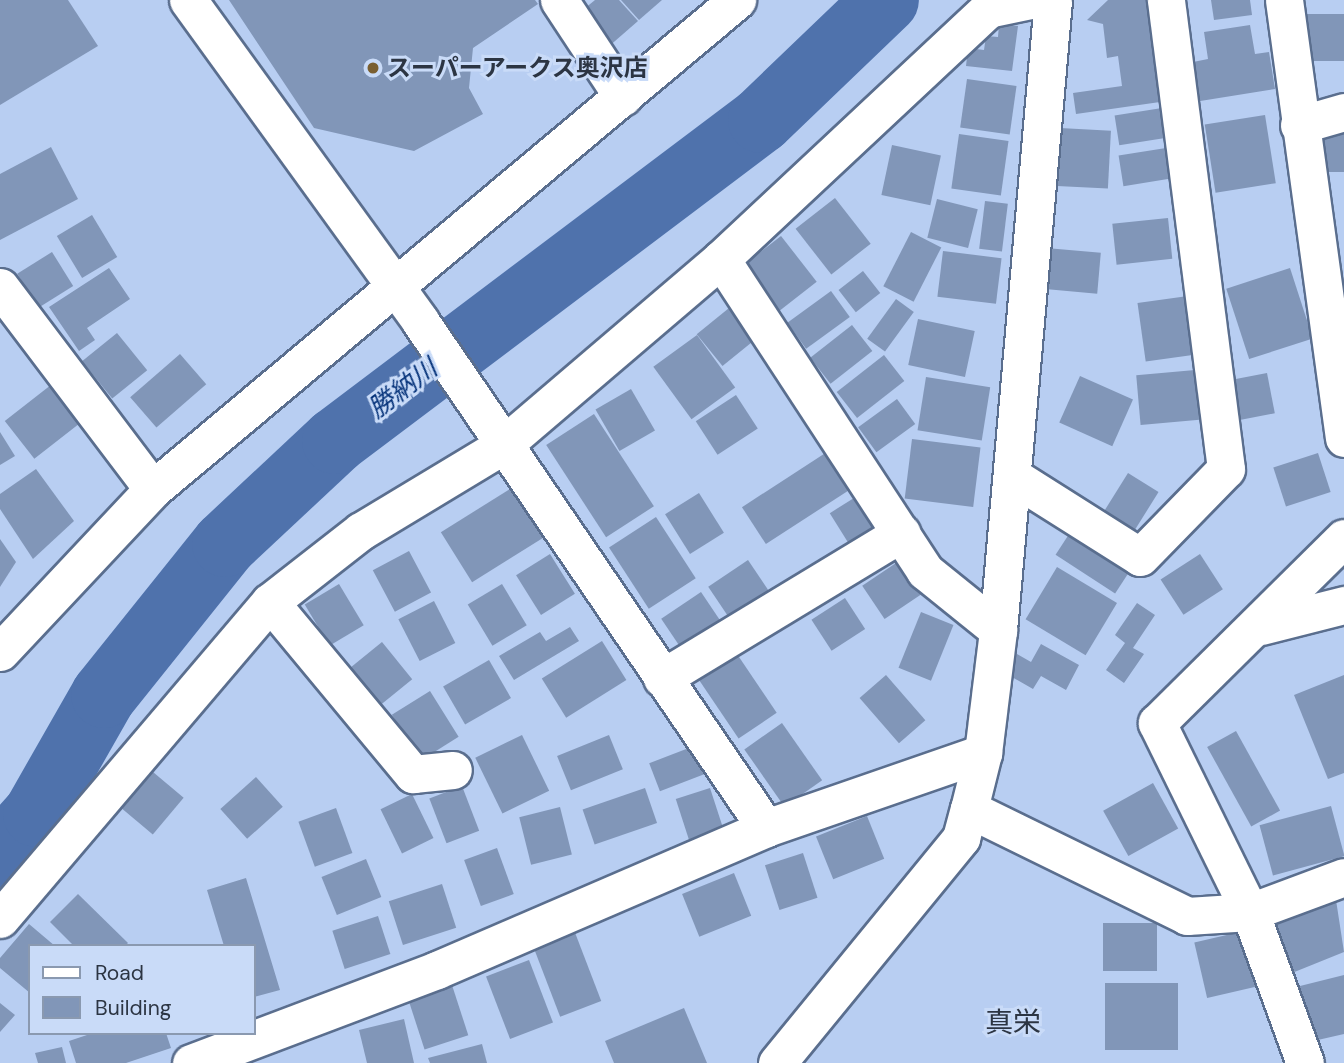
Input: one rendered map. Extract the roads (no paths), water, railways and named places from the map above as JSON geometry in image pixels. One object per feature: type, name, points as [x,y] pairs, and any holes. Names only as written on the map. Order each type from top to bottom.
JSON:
[{"type":"street","points":[[188,0],[420,321],[766,828]]},
{"type":"street","points":[[559,0],[623,97]]},
{"type":"street","points":[[0,919],[270,602],[360,531],[498,438],[721,259],[988,9],[1031,0]]},
{"type":"street","points":[[777,1063],[961,838],[969,809],[983,753],[998,630],[1053,0]]},
{"type":"street","points":[[1012,476],[1140,557],[1226,469],[1166,0]]},
{"type":"street","points":[[1284,0],[1299,125],[1341,394],[1344,439]]},
{"type":"street","points":[[0,652],[153,489],[393,284],[623,97],[714,7]]},
{"type":"street","points":[[1299,125],[1344,111]]},
{"type":"street","points":[[721,259],[925,571],[998,630]]},
{"type":"street","points":[[0,287],[153,489]]},
{"type":"street","points":[[662,678],[901,533]]},
{"type":"street","points":[[1305,1063],[1250,912],[1157,723],[1261,626],[1344,538]]},
{"type":"street","points":[[270,602],[413,774],[453,770]]},
{"type":"street","points":[[1261,626],[1344,607]]},
{"type":"street","points":[[191,1063],[437,970],[766,828],[983,753]]},
{"type":"street","points":[[969,809],[1187,916],[1250,912],[1344,877]]},
{"type":"waterway","name":"勝納川","points":[[0,854],[36,814],[104,695],[225,544],[335,441],[761,120],[886,0]]},
{"type":"place","name":"スーパーアークス奥沢店","points":[[373,68]]},
{"type":"district","name":"真栄","points":[[1013,1023]]}]
